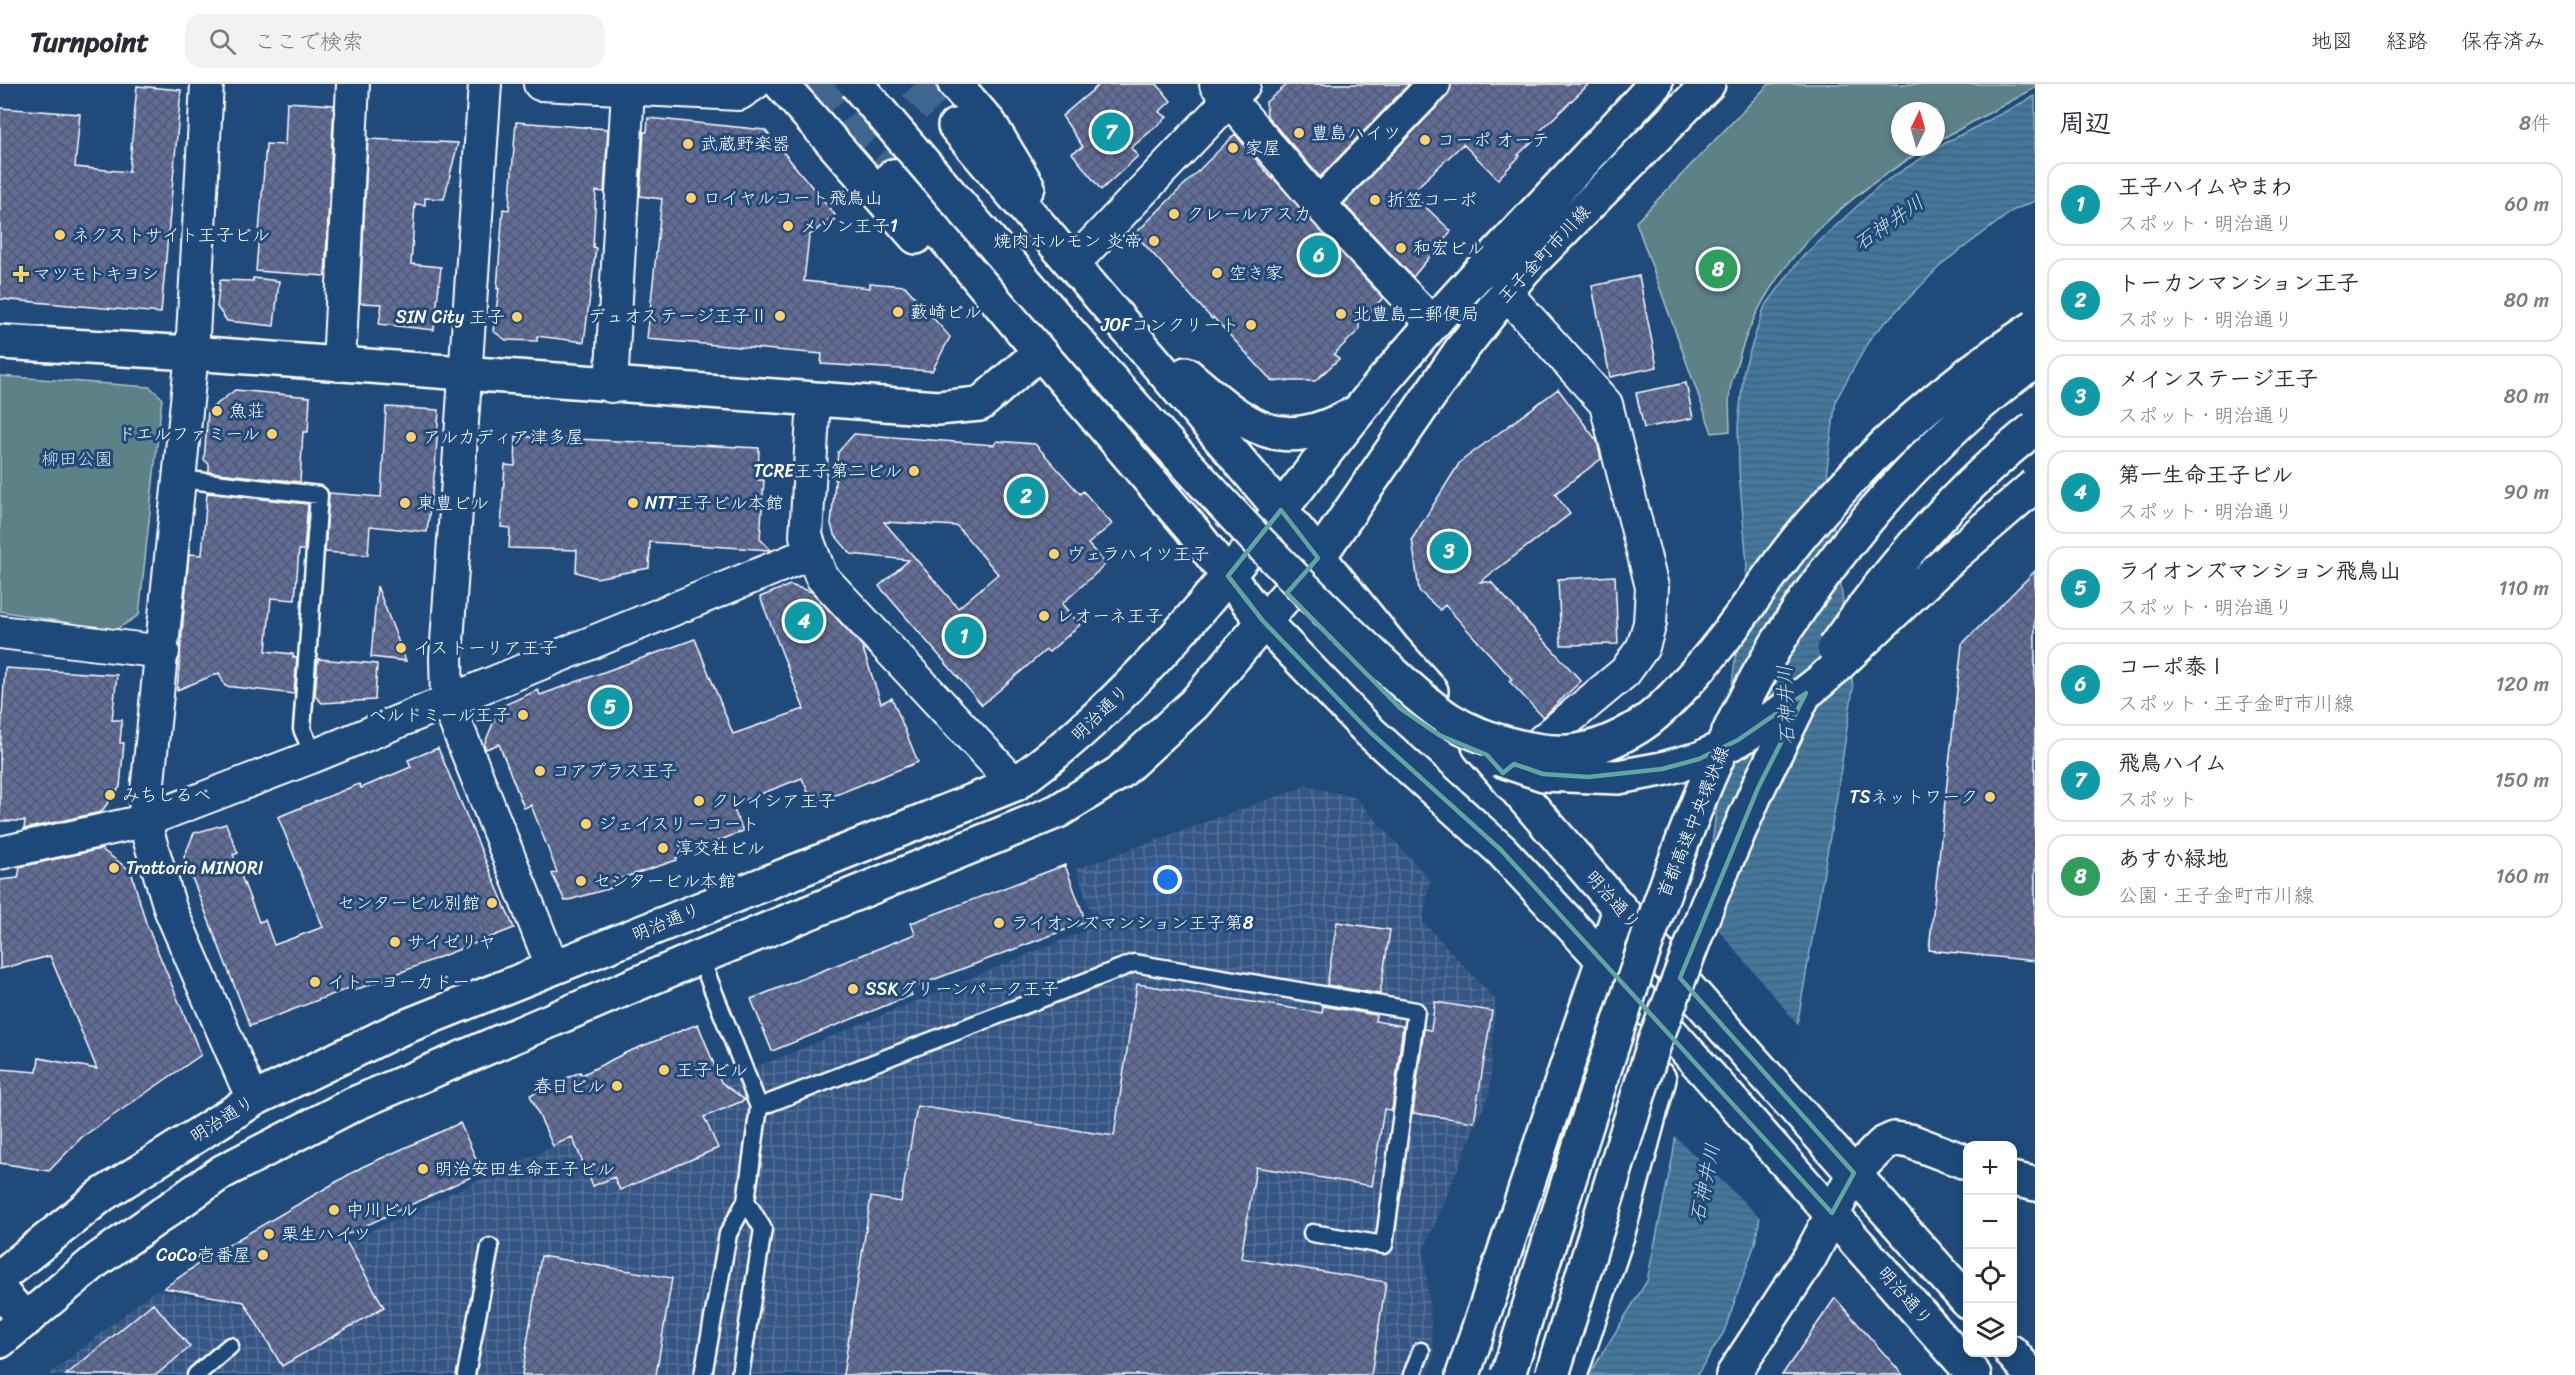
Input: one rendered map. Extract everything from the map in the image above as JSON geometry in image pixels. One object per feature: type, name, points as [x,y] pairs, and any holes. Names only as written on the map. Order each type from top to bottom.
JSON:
[{"type":"main road","points":[[781,84],[949,275],[1040,352]]},
{"type":"main road","points":[[836,84],[1191,492],[1315,622],[1401,710],[1439,735],[1473,751],[1543,774],[1588,777],[1618,777],[1699,759],[1738,740],[1780,713],[1822,680],[1953,556],[2035,485]]},
{"type":"main road","points":[[856,84],[1225,506],[1328,613],[1420,697],[1452,722],[1482,736],[1512,744],[1575,752],[1606,742],[1638,727],[1665,706],[1712,656],[1800,537],[1853,476],[1938,398],[2035,327]]},
{"type":"main road","points":[[955,84],[990,124],[1073,264]]},
{"type":"main road","name":"王子金町市川線","points":[[1281,510],[1316,463],[1432,322],[1655,84]]},
{"type":"main road","name":"王子金町市川線","points":[[1318,558],[1505,292],[1708,84]]},
{"type":"main road","points":[[955,126],[1119,319],[1228,409],[1264,430],[1290,434],[1315,431],[1337,423],[1358,411]]},
{"type":"main road","points":[[893,176],[1040,352]]},
{"type":"main road","name":"明治通り","points":[[1119,319],[1281,510],[1393,648],[1690,990],[1963,1296]]},
{"type":"main road","points":[[0,342],[192,353],[611,386],[938,408],[980,404],[1040,352]]},
{"type":"main road","name":"明治通り","points":[[1040,352],[1190,527],[1263,621],[1370,732],[1502,850],[1673,1035],[1974,1375]]},
{"type":"main road","name":"首都高速中央環状線","points":[[1508,1375],[1616,1031],[1661,899],[1706,784],[1750,692],[1776,646],[1808,598],[1891,492],[1956,426],[2035,360]]},
{"type":"main road","points":[[1552,1375],[1654,1044],[1710,898],[1791,718],[1821,668],[1881,584],[1934,523],[1995,463],[2035,428]]},
{"type":"main road","name":"明治通り","points":[[0,1277],[102,1195],[253,1100],[397,1030],[552,966],[1015,784],[1058,753],[1098,717],[1168,645],[1281,510]]},
{"type":"main road","points":[[0,1341],[97,1260],[222,1172],[354,1104],[700,957],[1058,812],[1119,773],[1194,704],[1318,558]]},
{"type":"main road","points":[[1463,1375],[1620,909]]},
{"type":"main road","points":[[1570,1375],[1617,1236],[1658,1083],[1690,990]]},
{"type":"main road","points":[[1733,1375],[1810,1257],[1854,1173],[1883,1144],[1894,1139],[1910,1141],[1963,1161]]},
{"type":"main road","points":[[2017,1180],[2035,1184]]},
{"type":"main road","points":[[0,1291],[26,1320]]},
{"type":"main road","points":[[2015,1357],[2031,1375]]},
{"type":"street","points":[[207,84],[192,353],[144,821],[171,911],[253,1100]]},
{"type":"street","points":[[339,365],[353,84]]},
{"type":"street","points":[[485,84],[446,657],[447,701],[552,966]]},
{"type":"street","points":[[540,84],[739,94],[754,84]]},
{"type":"street","points":[[1319,204],[1434,84]]},
{"type":"street","points":[[1073,264],[1230,89],[1319,204],[1432,322]]},
{"type":"street","points":[[611,386],[628,90]]},
{"type":"street","points":[[1503,773],[1625,672],[1643,647],[1650,623],[1652,587],[1606,404],[1505,292]]},
{"type":"street","points":[[814,399],[806,536],[821,576],[1015,784]]},
{"type":"street","points":[[0,853],[144,821],[314,756],[811,554]]},
{"type":"street","points":[[0,632],[163,652]]},
{"type":"lane","points":[[180,479],[319,495],[302,729],[314,756]]},
{"type":"lane","points":[[700,957],[759,1107],[746,1201],[728,1234],[702,1375]]},
{"type":"lane","points":[[759,1107],[1134,963],[1416,1011],[1384,1245],[1312,1233]]},
{"type":"lane","points":[[740,1375],[763,1229],[746,1201]]},
{"type":"lane","points":[[466,1375],[490,1247]]},
{"type":"lane","points":[[196,1375],[230,1346]]},
{"type":"lane","points":[[1412,1375],[1421,1351]]},
{"type":"highlighted area","points":[[1281,510],[1318,558],[1287,593],[1401,709],[1439,735],[1487,755],[1503,773],[1514,764],[1543,774],[1588,777],[1662,769],[1699,759],[1738,740],[1806,693],[1758,788],[1680,978],[1854,1173],[1832,1213],[1501,850],[1370,732],[1263,621],[1228,576]]},
{"type":"shaded area","points":[[1306,786],[1355,797],[1430,880],[1423,922],[1495,999],[1490,1091],[1424,1250],[1434,1355],[1427,1375],[49,1375],[155,1290],[245,1305],[370,1231],[509,1166],[666,1098],[772,1061],[1096,926],[1076,869]]},
{"type":"green space","points":[[1769,84],[2035,84],[2035,88],[1945,137],[1945,102],[1891,102],[1891,156],[1914,156],[1866,188],[1837,212],[1787,265],[1766,296],[1749,328],[1731,383],[1730,431],[1712,433],[1636,222]]},
{"type":"green space","name":"柳田公園","points":[[0,376],[150,387],[162,398],[139,615],[114,631],[0,611]]},
{"type":"water","name":"石神井川","points":[[2035,96],[2035,201],[2014,210],[1943,263],[1871,337],[1836,400],[1827,468],[1853,688],[1836,802],[1799,1014],[1755,1243],[1724,1332],[1697,1375],[1589,1375],[1647,1281],[1673,1155],[1747,565],[1739,471],[1738,426],[1744,369],[1764,308],[1800,259],[1881,184],[1925,156],[1945,156],[1947,142]]},
{"type":"pier","points":[[1701,909],[1800,1027],[1763,1220],[1672,1134]]},
{"type":"building","points":[[1100,84],[1157,84],[1171,101],[1159,112],[1167,117],[1131,148],[1138,156],[1101,190],[1072,153],[1083,147],[1062,116]]},
{"type":"building","points":[[1288,84],[1409,84],[1320,177],[1267,116],[1266,102]]},
{"type":"building","points":[[1451,84],[1589,84],[1539,132],[1541,133],[1498,179],[1463,144],[1411,193],[1451,231],[1413,277],[1344,204],[1447,96]]},
{"type":"building","name":"ネクストサイト王子ビル","points":[[137,86],[181,90],[161,313],[0,299],[0,108],[80,114],[75,167],[129,172]]},
{"type":"building","points":[[287,102],[334,105],[325,276],[256,271],[266,144],[285,145]]},
{"type":"building","points":[[648,118],[765,130],[835,215],[809,236],[804,281],[870,288],[870,283],[905,286],[950,337],[932,371],[821,364],[822,354],[647,339],[662,199],[640,196],[644,132],[647,132]]},
{"type":"building","points":[[516,122],[608,129],[604,192],[596,191],[593,247],[596,248],[584,342],[537,336],[537,341],[506,340],[493,331],[499,289],[497,289],[503,209],[509,210]]},
{"type":"building","points":[[1235,134],[1272,179],[1272,177],[1383,298],[1359,322],[1359,330],[1334,354],[1339,359],[1315,381],[1272,381],[1135,234]]},
{"type":"building","points":[[368,139],[458,143],[444,199],[425,198],[425,205],[415,204],[411,264],[441,267],[434,330],[379,324],[382,304],[360,303]]},
{"type":"building","points":[[1639,276],[1657,367],[1610,377],[1592,286]]},
{"type":"building","points":[[253,278],[279,281],[274,326],[227,321],[217,307],[220,280],[253,281]]},
{"type":"building","points":[[1686,383],[1693,418],[1644,428],[1636,393]]},
{"type":"building","points":[[1558,389],[1597,441],[1601,459],[1555,494],[1570,514],[1480,582],[1491,582],[1581,681],[1543,717],[1509,681],[1512,679],[1445,605],[1440,610],[1419,591],[1412,539],[1460,462]]},
{"type":"building","points":[[235,390],[310,397],[308,432],[303,432],[300,482],[209,472],[209,464],[204,460],[208,411]]},
{"type":"building","points":[[386,407],[439,410],[427,532],[370,526],[368,555],[325,552],[329,493],[381,497]]},
{"type":"building","points":[[854,434],[994,445],[997,441],[1035,444],[1080,494],[1083,491],[1112,524],[1088,544],[1106,564],[1062,604],[1080,625],[1049,652],[1046,650],[982,705],[879,586],[909,560],[851,554],[834,534],[831,524],[838,452]],"holes":[[[884,522],[957,526],[998,574],[958,608]]]},
{"type":"building","name":"NTT王子ビル本館","points":[[516,436],[759,448],[758,480],[764,480],[760,539],[771,550],[650,542],[649,568],[596,578],[576,572],[577,550],[509,548],[510,528],[501,527],[505,465],[515,466]]},
{"type":"building","points":[[207,493],[308,504],[304,550],[299,550],[295,600],[271,598],[266,651],[293,654],[293,657],[297,657],[294,694],[225,686],[219,673],[177,690],[189,554],[202,555]]},
{"type":"building","name":"TSネットワーク","points":[[2035,571],[2035,961],[1929,950],[1962,644]]},
{"type":"building","points":[[1615,576],[1618,644],[1561,645],[1558,579]]},
{"type":"building","points":[[790,585],[812,592],[862,646],[881,703],[892,698],[918,762],[813,804],[802,778],[732,805],[743,831],[676,858],[677,860],[613,881],[615,887],[565,901],[552,874],[557,872],[531,805],[524,808],[499,744],[486,749],[484,745],[500,707],[538,690],[540,695],[695,639],[733,734],[804,709],[760,597]]},
{"type":"building","points":[[377,586],[406,661],[371,657]]},
{"type":"building","points":[[318,659],[377,664],[375,700],[322,703],[315,696]]},
{"type":"building","points":[[5,668],[117,675],[112,720],[122,720],[120,743],[124,743],[120,787],[101,812],[24,829],[25,821],[0,821],[0,750]]},
{"type":"building","points":[[438,748],[514,928],[353,991],[352,987],[250,1026],[184,857],[194,833],[226,824],[238,853],[233,855],[259,922],[265,920],[274,945],[323,927],[278,817],[359,784],[361,788],[411,767],[408,760]]},
{"type":"building","points":[[101,849],[131,871],[146,923],[201,1055],[82,1137],[49,1171],[0,1163],[0,1069],[37,1072],[39,1058],[97,1069],[50,956],[0,969],[0,880],[18,878],[20,867]]},
{"type":"building","points":[[1065,865],[1086,922],[909,989],[912,995],[772,1051],[751,999],[915,934],[911,923]]},
{"type":"building","points":[[1337,922],[1390,930],[1380,994],[1327,985]]},
{"type":"building","points":[[1137,984],[1322,1013],[1323,1006],[1376,1015],[1375,1021],[1403,1026],[1392,1110],[1384,1109],[1372,1186],[1256,1167],[1241,1258],[1386,1282],[1371,1375],[843,1375],[871,1197],[901,1202],[917,1106],[1114,1136]]},
{"type":"building","points":[[1435,1002],[1492,1011],[1474,1122],[1413,1113],[1424,1029],[1431,1030]]},
{"type":"building","points":[[698,1024],[721,1082],[745,1100],[704,1117],[718,1148],[620,1190],[614,1177],[593,1186],[572,1137],[553,1146],[530,1095],[580,1072],[582,1075],[625,1053]]},
{"type":"building","points":[[460,1123],[482,1172],[343,1236],[384,1307],[282,1366],[244,1302],[164,1288],[211,1255],[362,1167]]},
{"type":"building","points":[[541,1256],[672,1278],[656,1375],[522,1375]]},
{"type":"building","points":[[1835,1298],[1903,1375],[1782,1375]]},
{"type":"building","points":[[153,1303],[190,1347],[156,1375],[66,1375]]},
{"type":"tunnel","points":[[812,84],[893,176]]},
{"type":"tunnel","points":[[915,84],[955,126]]},
{"type":"place","name":"飛鳥ハイム","points":[[1111,132]]},
{"type":"place","name":"豊島ハイツ","points":[[1299,133]]},
{"type":"place","name":"コーポ オーテ","points":[[1425,140]]},
{"type":"place","name":"武蔵野楽器","points":[[688,144]]},
{"type":"place","name":"家屋","points":[[1233,148]]},
{"type":"place","name":"ロイヤルコート飛鳥山","points":[[691,198]]},
{"type":"place","name":"折笠コーポ","points":[[1375,200]]},
{"type":"place","name":"クレールアスカ","points":[[1174,214]]},
{"type":"place","name":"メゾン王子1","points":[[788,226]]},
{"type":"place","name":"ネクストサイト王子ビル","points":[[60,235]]},
{"type":"place","name":"焼肉ホルモン 炎帝","points":[[1154,241]]},
{"type":"place","name":"和宏ビル","points":[[1401,248]]},
{"type":"place","name":"コーポ泰Ⅰ","points":[[1319,255]]},
{"type":"place","name":"あすか緑地","points":[[1718,269]]},
{"type":"place","name":"空き家","points":[[1217,273]]},
{"type":"place","name":"マツモトキヨシ","points":[[21,274]]},
{"type":"place","name":"藪崎ビル","points":[[898,312]]},
{"type":"place","name":"北豊島二郵便局","points":[[1341,314]]},
{"type":"place","name":"デュオステージ王子Ⅱ","points":[[780,316]]},
{"type":"place","name":"SIN City 王子","points":[[517,317]]},
{"type":"place","name":"JOFコンクリート","points":[[1251,325]]},
{"type":"place","name":"魚荘","points":[[217,411]]},
{"type":"place","name":"ドエルファミール","points":[[272,434]]},
{"type":"place","name":"アルカディア津多屋","points":[[411,437]]},
{"type":"place","name":"TCRE王子第二ビル","points":[[914,471]]},
{"type":"place","name":"トーカンマンション王子","points":[[1026,496]]},
{"type":"place","name":"東豊ビル","points":[[405,503]]},
{"type":"place","name":"NTT王子ビル本館","points":[[633,503]]},
{"type":"place","name":"メインステージ王子","points":[[1449,551]]},
{"type":"place","name":"ヴェラハイツ王子","points":[[1054,554]]},
{"type":"place","name":"レオーネ王子","points":[[1044,616]]},
{"type":"place","name":"第一生命王子ビル","points":[[804,621]]},
{"type":"place","name":"王子ハイムやまわ","points":[[964,636]]},
{"type":"place","name":"イストーリア王子","points":[[401,648]]},
{"type":"place","name":"ライオンズマンション飛鳥山","points":[[610,707]]},
{"type":"place","name":"ベルドミール王子","points":[[523,715]]},
{"type":"place","name":"コアプラス王子","points":[[540,771]]},
{"type":"place","name":"みちしるべ","points":[[110,795]]},
{"type":"place","name":"TSネットワーク","points":[[1990,797]]},
{"type":"place","name":"クレイシア王子","points":[[699,801]]},
{"type":"place","name":"ジェイスリーコート","points":[[586,824]]},
{"type":"place","name":"淳交社ビル","points":[[663,848]]},
{"type":"place","name":"Trattoria MINORI","points":[[114,868]]},
{"type":"place","name":"センタービル本館","points":[[581,881]]},
{"type":"place","name":"センタービル別館","points":[[492,903]]},
{"type":"place","name":"ライオンズマンション王子第8","points":[[999,923]]},
{"type":"place","name":"サイゼリヤ","points":[[395,942]]},
{"type":"place","name":"イトーヨーカドー","points":[[315,982]]},
{"type":"place","name":"SSKグリーンパーク王子","points":[[853,989]]},
{"type":"place","name":"王子ビル","points":[[664,1070]]},
{"type":"place","name":"春日ビル","points":[[617,1086]]},
{"type":"place","name":"明治安田生命王子ビル","points":[[423,1169]]},
{"type":"place","name":"中川ビル","points":[[334,1210]]},
{"type":"place","name":"栗生ハイツ","points":[[269,1234]]},
{"type":"place","name":"CoCo壱番屋","points":[[263,1255]]}]
